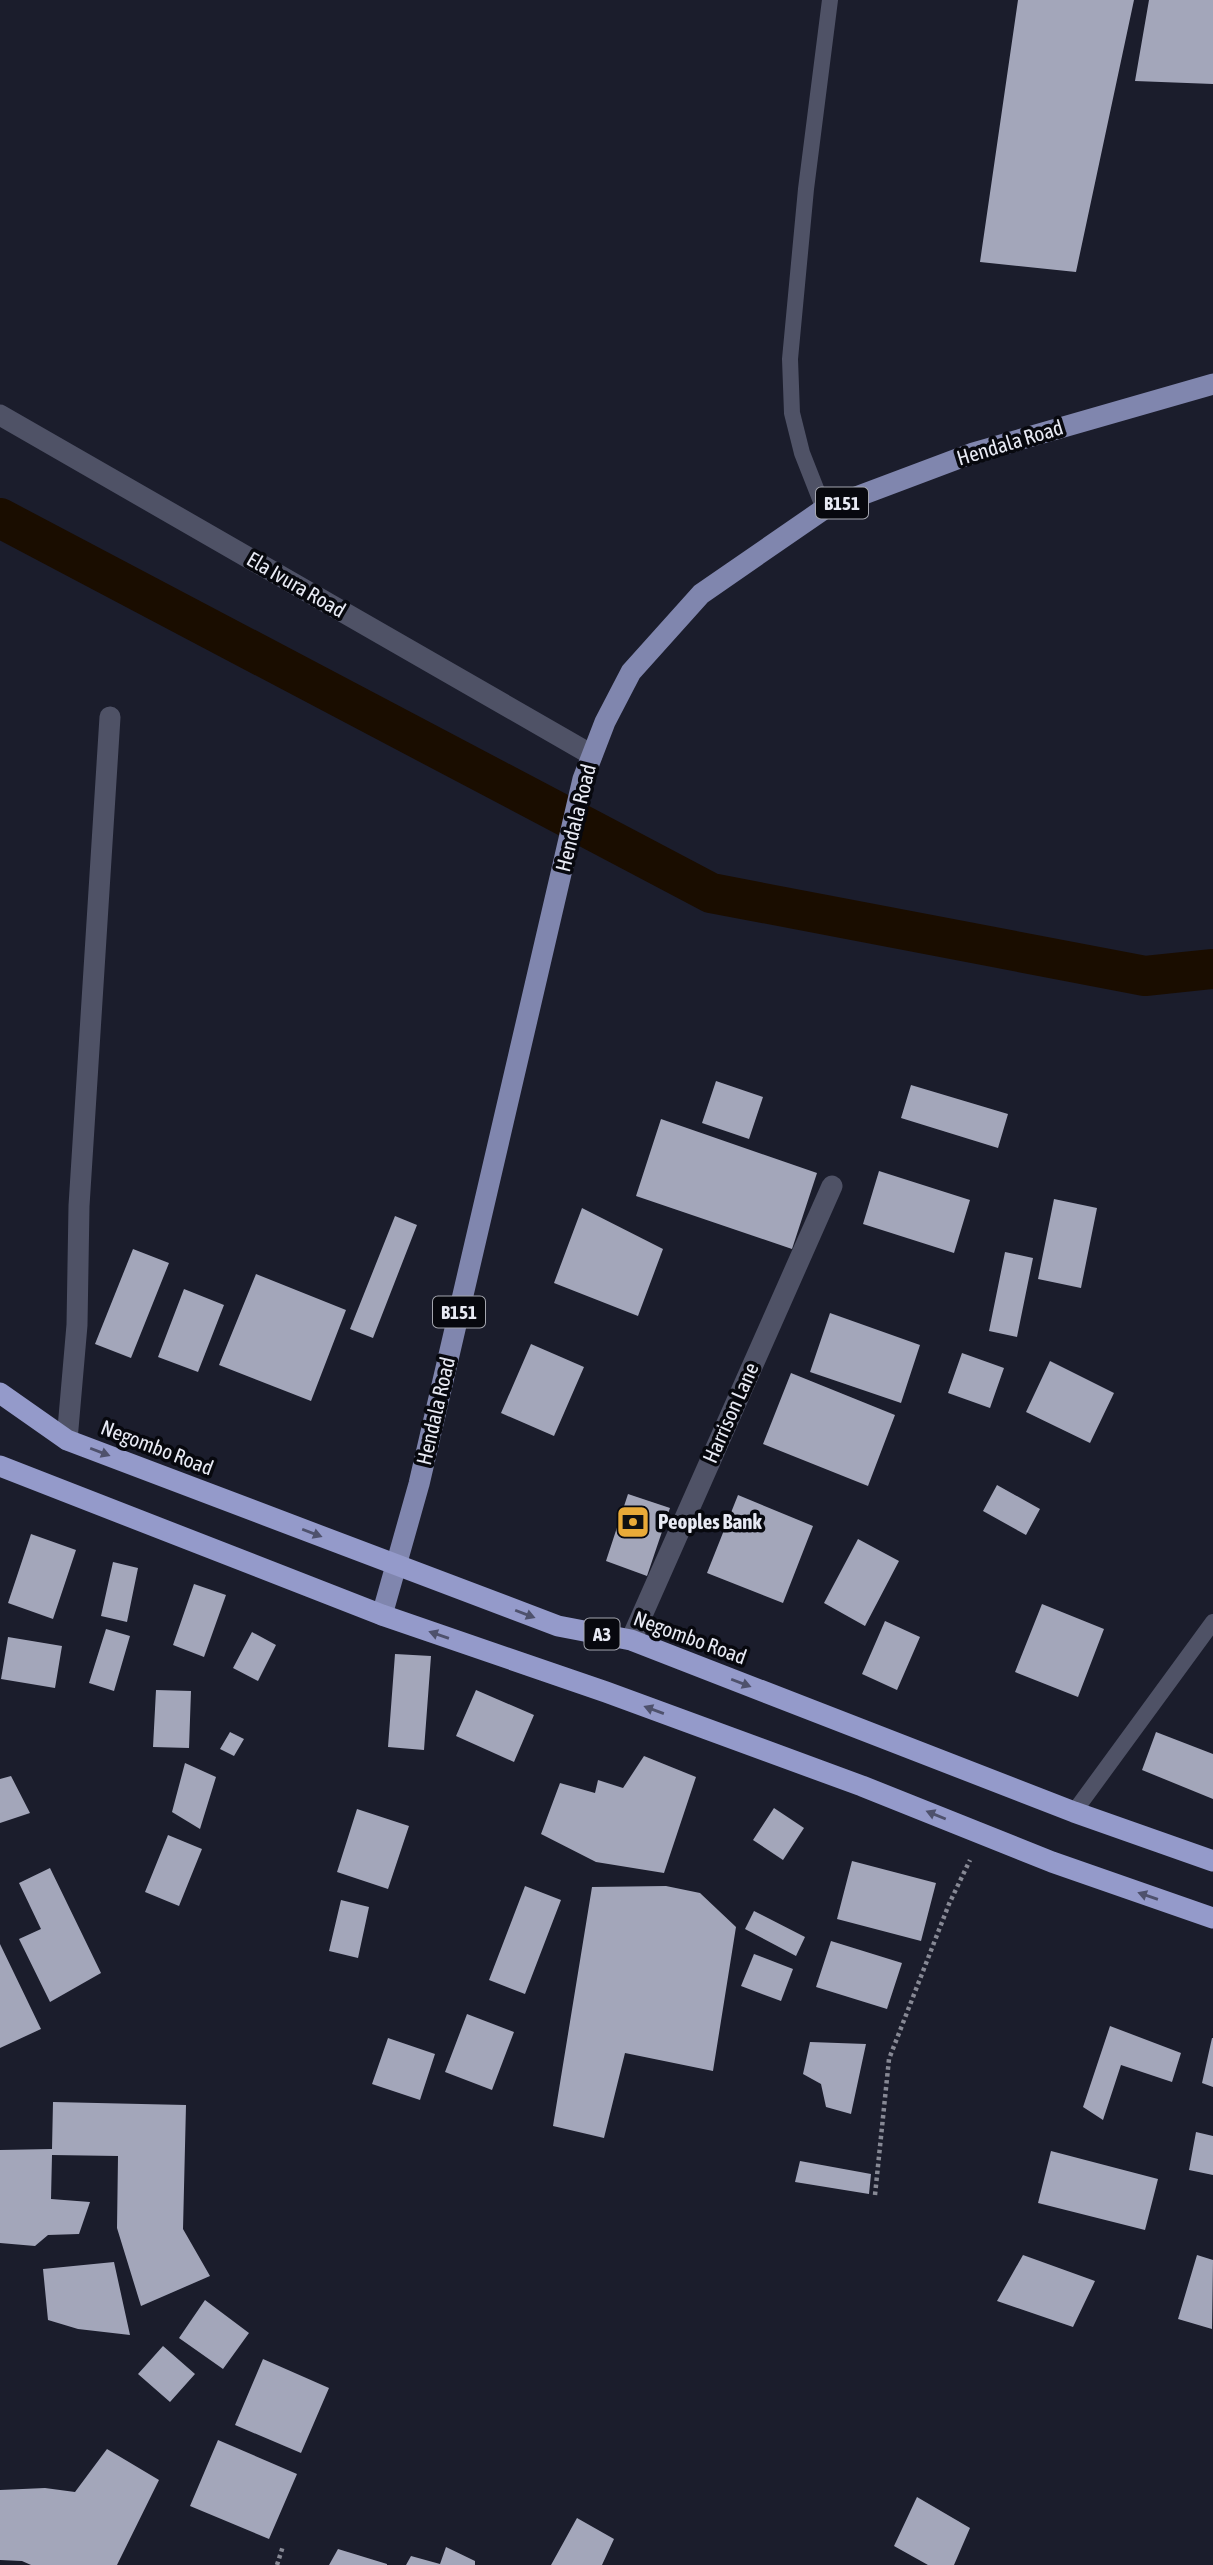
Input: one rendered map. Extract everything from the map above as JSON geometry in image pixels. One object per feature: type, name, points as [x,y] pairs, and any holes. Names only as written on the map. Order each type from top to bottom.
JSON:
[{"type":"highway","name":"Negombo Road","points":[[0,1392],[67,1440],[558,1626],[631,1640],[1074,1812],[1213,1861]]},
{"type":"highway","points":[[0,1466],[382,1615],[618,1696],[1213,1918]]},
{"type":"main road","name":"Hendala Road","points":[[382,1615],[419,1484],[532,1008],[583,779],[605,722],[631,671],[701,594],[824,509],[972,453],[1213,384]]},
{"type":"street","name":"Ela Ivura Road","points":[[0,415],[592,755]]},
{"type":"street","points":[[67,1440],[77,1325],[79,1206],[110,717]]},
{"type":"street","name":"Harrison Lane","points":[[631,1640],[832,1186]]},
{"type":"lane","points":[[824,509],[802,453],[792,413],[790,359],[806,189],[830,0]]},
{"type":"lane","points":[[1074,1812],[1213,1622]]},
{"type":"path","points":[[875,2195],[889,2059],[949,1904],[983,1834]]},
{"type":"path","points":[[277,2565],[283,2546]]},
{"type":"building","points":[[1018,0],[1134,0],[1076,272],[980,262]]},
{"type":"building","points":[[1149,0],[1213,0],[1213,84],[1135,81]]},
{"type":"building","points":[[716,1081],[763,1097],[749,1139],[702,1123]]},
{"type":"building","points":[[911,1085],[1008,1114],[998,1148],[901,1118]]},
{"type":"building","points":[[661,1119],[817,1173],[792,1249],[636,1196]]},
{"type":"building","points":[[879,1171],[970,1200],[954,1253],[863,1224]]},
{"type":"building","points":[[1054,1199],[1097,1208],[1081,1288],[1038,1279]]},
{"type":"building","points":[[582,1208],[663,1249],[638,1316],[554,1283]]},
{"type":"building","points":[[395,1216],[417,1225],[373,1338],[350,1329]]},
{"type":"building","points":[[133,1249],[169,1263],[131,1358],[95,1344]]},
{"type":"building","points":[[1005,1252],[1033,1258],[1017,1337],[989,1331]]},
{"type":"building","points":[[256,1274],[346,1310],[311,1401],[219,1365]]},
{"type":"building","points":[[184,1289],[224,1305],[198,1372],[158,1357]]},
{"type":"building","points":[[830,1313],[920,1345],[901,1403],[810,1372]]},
{"type":"building","points":[[531,1344],[584,1367],[554,1436],[501,1413]]},
{"type":"building","points":[[962,1353],[1004,1368],[990,1408],[948,1393]]},
{"type":"building","points":[[1050,1361],[1114,1393],[1090,1443],[1026,1412]]},
{"type":"building","points":[[791,1373],[895,1415],[868,1486],[763,1444]]},
{"type":"building","points":[[997,1485],[1040,1509],[1026,1535],[983,1511]]},
{"type":"building","points":[[628,1494],[670,1508],[647,1576],[606,1561]]},
{"type":"building","points":[[738,1495],[813,1526],[783,1603],[707,1573]]},
{"type":"building","points":[[31,1534],[76,1550],[53,1619],[8,1603]]},
{"type":"building","points":[[858,1539],[899,1561],[865,1626],[824,1603]]},
{"type":"building","points":[[113,1562],[138,1568],[127,1622],[101,1616]]},
{"type":"building","points":[[194,1584],[226,1595],[204,1657],[173,1645]]},
{"type":"building","points":[[1042,1604],[1104,1629],[1078,1697],[1015,1672]]},
{"type":"building","points":[[885,1621],[920,1637],[897,1690],[862,1674]]},
{"type":"building","points":[[106,1629],[130,1636],[114,1691],[89,1683]]},
{"type":"building","points":[[252,1632],[276,1645],[258,1681],[233,1668]]},
{"type":"building","points":[[8,1637],[62,1646],[55,1688],[1,1679]]},
{"type":"building","points":[[395,1654],[431,1656],[424,1750],[388,1747]]},
{"type":"building","points":[[156,1690],[191,1691],[189,1748],[153,1747]]},
{"type":"building","points":[[476,1690],[534,1715],[514,1762],[456,1736]]},
{"type":"building","points":[[230,1732],[244,1739],[234,1756],[220,1749]]},
{"type":"building","points":[[1156,1732],[1213,1754],[1213,1799],[1142,1770]]},
{"type":"building","points":[[644,1756],[696,1777],[664,1873],[596,1862],[541,1834],[560,1783],[595,1793],[598,1780],[623,1788]]},
{"type":"building","points":[[185,1763],[216,1777],[200,1829],[172,1812]]},
{"type":"building","points":[[11,1776],[30,1813],[0,1823],[0,1779]]},
{"type":"building","points":[[774,1808],[804,1828],[783,1860],[753,1840]]},
{"type":"building","points":[[357,1809],[409,1826],[388,1889],[337,1872]]},
{"type":"building","points":[[168,1835],[202,1849],[179,1906],[145,1892]]},
{"type":"building","points":[[852,1861],[936,1883],[921,1941],[837,1919]]},
{"type":"building","points":[[50,1868],[101,1973],[50,2002],[19,1939],[41,1929],[19,1883]]},
{"type":"building","points":[[525,1886],[561,1900],[525,1994],[489,1980]]},
{"type":"building","points":[[666,1886],[700,1893],[736,1927],[713,2071],[625,2053],[604,2138],[553,2126],[592,1887]]},
{"type":"building","points":[[341,1900],[369,1907],[358,1958],[329,1951]]},
{"type":"building","points":[[754,1911],[805,1937],[796,1956],[745,1929]]},
{"type":"building","points":[[831,1941],[902,1963],[887,2009],[816,1987]]},
{"type":"building","points":[[0,1944],[41,2029],[0,2048]]},
{"type":"building","points":[[754,1954],[793,1969],[781,2001],[741,1986]]},
{"type":"building","points":[[467,2014],[514,2032],[492,2090],[445,2072]]},
{"type":"building","points":[[1110,2026],[1181,2053],[1172,2082],[1121,2065],[1103,2120],[1083,2107]]},
{"type":"building","points":[[388,2038],[435,2054],[420,2100],[372,2084]]},
{"type":"building","points":[[1213,2038],[1213,2087],[1202,2083]]},
{"type":"building","points":[[810,2042],[866,2044],[851,2114],[826,2107],[821,2084],[803,2074]]},
{"type":"building","points":[[53,2102],[186,2105],[183,2229],[210,2276],[141,2306],[117,2228],[118,2156],[52,2155],[51,2199],[90,2202],[79,2234],[48,2235],[35,2246],[0,2243],[0,2150],[52,2149]]},
{"type":"building","points":[[1196,2132],[1213,2136],[1213,2175],[1189,2170]]},
{"type":"building","points":[[1051,2151],[1158,2179],[1145,2230],[1038,2203]]},
{"type":"building","points":[[800,2161],[871,2174],[869,2194],[795,2182]]},
{"type":"building","points":[[1023,2255],[1095,2281],[1073,2327],[997,2301]]},
{"type":"building","points":[[1197,2255],[1213,2260],[1212,2329],[1178,2319]]},
{"type":"building","points":[[114,2262],[130,2335],[78,2329],[48,2320],[43,2269]]},
{"type":"building","points":[[205,2300],[249,2333],[223,2369],[179,2338]]},
{"type":"building","points":[[163,2346],[195,2374],[170,2402],[138,2374]]},
{"type":"building","points":[[263,2359],[329,2388],[301,2453],[235,2425]]},
{"type":"building","points":[[218,2440],[297,2474],[269,2539],[190,2506]]},
{"type":"building","points":[[107,2449],[159,2480],[117,2565],[31,2565],[22,2561],[0,2560],[0,2490],[45,2488],[75,2492]]},
{"type":"building","points":[[917,2497],[970,2528],[954,2565],[928,2565],[894,2546]]},
{"type":"building","points":[[577,2518],[614,2539],[602,2565],[551,2565]]},
{"type":"building","points":[[446,2547],[475,2561],[475,2565],[406,2565],[411,2556],[440,2564]]},
{"type":"building","points":[[338,2549],[387,2564],[387,2565],[329,2565]]},
{"type":"waterway","points":[[0,518],[711,893],[1145,976],[1213,969]]},
{"type":"place","name":"Peoples Bank","points":[[633,1522]]}]
